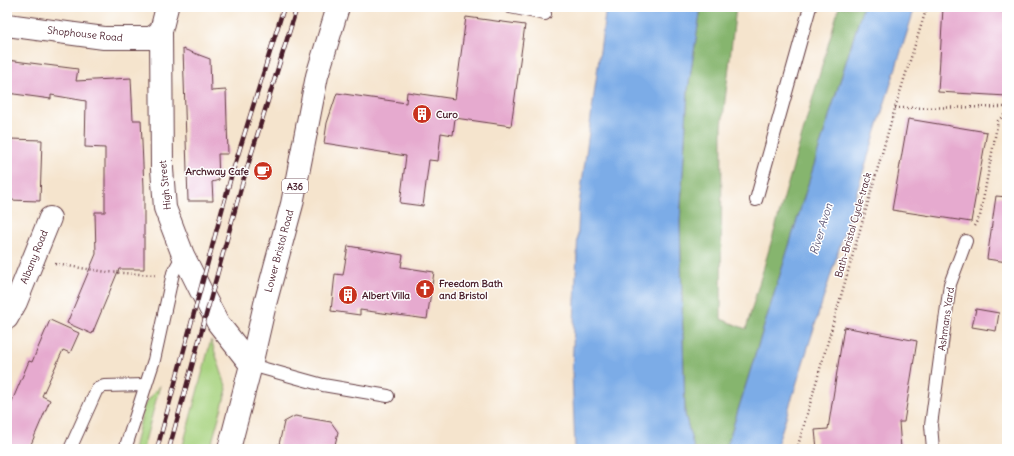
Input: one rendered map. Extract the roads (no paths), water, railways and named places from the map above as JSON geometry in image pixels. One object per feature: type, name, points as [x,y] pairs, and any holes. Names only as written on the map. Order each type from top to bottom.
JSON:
[{"type":"main road","name":"High Street","points":[[167,7],[161,31],[162,169],[165,208],[183,255],[218,323],[251,365]]},
{"type":"main road","name":"Lower Bristol Road","points":[[229,449],[265,304],[292,204],[317,76],[338,7]]},
{"type":"main road","name":"Shophouse Road","points":[[7,25],[104,38],[151,38],[161,31]]},
{"type":"main road","name":"Albany Road","points":[[7,318],[16,302],[50,218]]},
{"type":"lane","points":[[510,7],[546,14]]},
{"type":"lane","points":[[756,200],[810,7]]},
{"type":"lane","name":"Ashmans Yard","points":[[933,449],[931,425],[936,398],[950,284],[966,241]]},
{"type":"lane","points":[[125,449],[154,360],[173,273],[183,255]]},
{"type":"lane","points":[[251,365],[323,385],[388,396]]},
{"type":"lane","points":[[70,449],[97,389],[104,386],[145,385]]},
{"type":"water","points":[[606,7],[701,7],[688,90],[680,222],[685,414],[694,449],[575,449],[572,371],[579,205]]},
{"type":"water","name":"River Avon","points":[[863,7],[915,7],[776,449],[726,449]]},
{"type":"railway","points":[[157,449],[231,177],[284,7]]},
{"type":"railway","points":[[169,449],[243,181],[297,7]]},
{"type":"place","name":"Curo","points":[[422,114]]},
{"type":"place","name":"Archway Cafe","points":[[263,171]]},
{"type":"place","name":"Freedom Bath and Bristol","points":[[425,289]]},
{"type":"place","name":"Albert Villa","points":[[348,295]]}]
